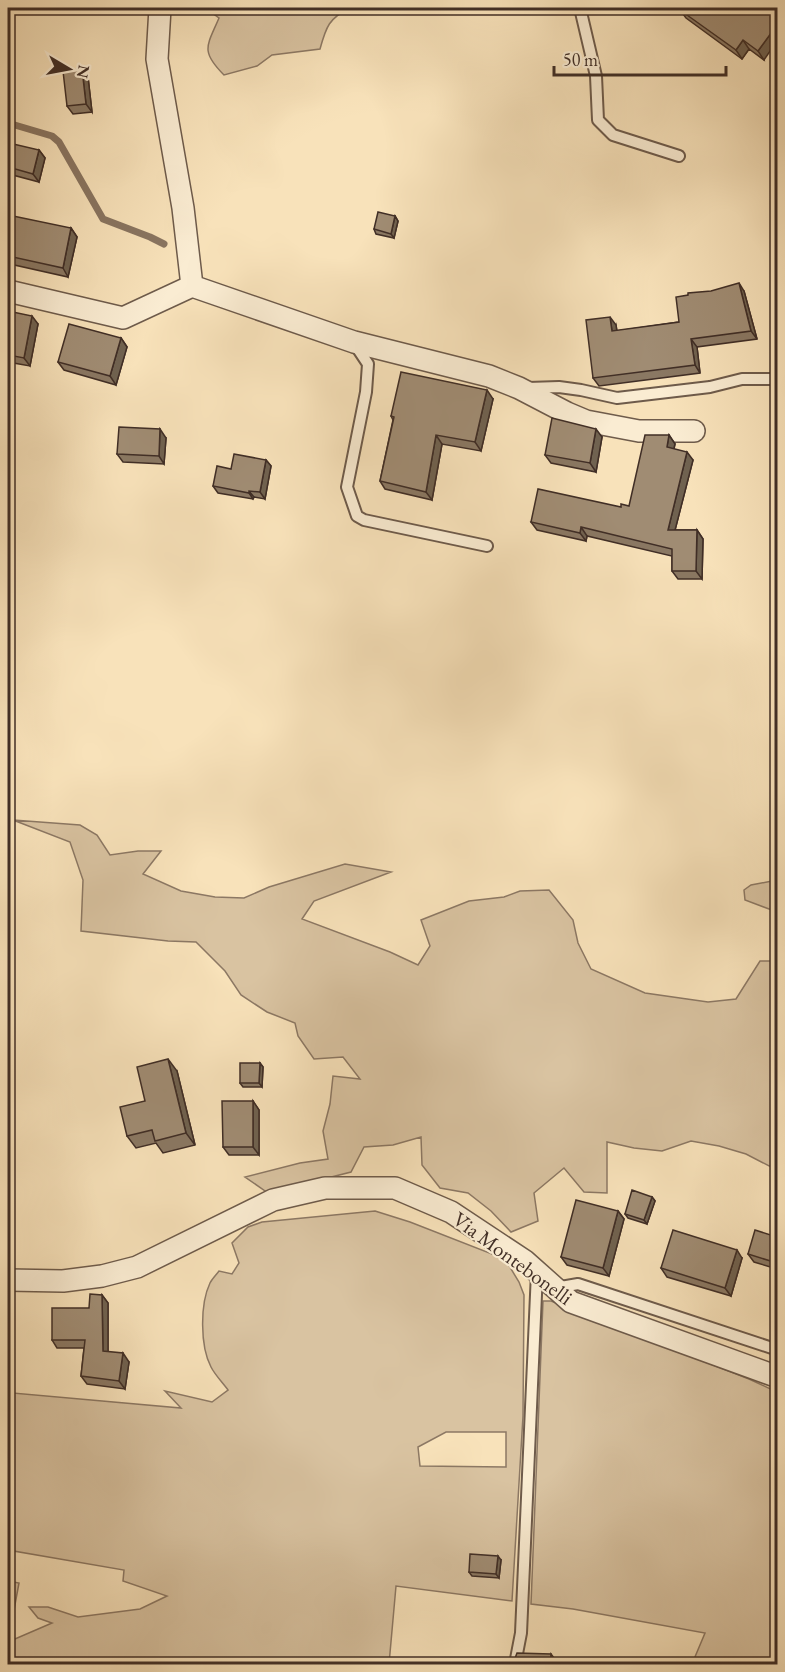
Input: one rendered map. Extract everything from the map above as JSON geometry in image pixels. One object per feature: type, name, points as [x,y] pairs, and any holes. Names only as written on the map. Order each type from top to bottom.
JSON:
[{"type":"street","points":[[160,8],[157,59],[183,208],[192,286]]},
{"type":"street","points":[[8,291],[123,318],[192,286],[354,342],[489,376],[586,421],[639,431],[693,431]]},
{"type":"street","name":"Via Montebonelli","points":[[8,1280],[63,1281],[102,1276],[137,1267],[273,1200],[324,1188],[395,1188],[451,1212],[525,1261],[571,1302],[777,1377]]},
{"type":"lane","points":[[580,8],[596,76],[598,120],[613,135],[679,156]]},
{"type":"lane","points":[[354,342],[368,364],[366,392],[347,487],[357,516],[364,520],[487,546]]},
{"type":"lane","points":[[519,388],[559,387],[617,398],[710,387],[742,379],[777,379]]},
{"type":"lane","points":[[515,1665],[521,1633],[537,1272]]},
{"type":"lane","points":[[555,1288],[578,1284],[777,1350]]},
{"type":"shaded area","points":[[205,8],[350,8],[329,24],[320,49],[272,55],[257,66],[224,75],[211,60],[208,48],[219,18]]},
{"type":"shaded area","points":[[13,820],[80,825],[97,835],[110,855],[161,851],[143,874],[181,891],[215,897],[244,898],[269,887],[345,864],[391,872],[314,901],[302,919],[418,965],[430,946],[421,920],[469,901],[504,897],[520,891],[549,890],[573,920],[578,943],[591,969],[645,993],[708,1002],[736,999],[760,961],[777,961],[777,1170],[746,1154],[691,1141],[662,1151],[607,1142],[607,1193],[584,1192],[564,1168],[534,1193],[538,1221],[511,1232],[491,1211],[468,1193],[440,1188],[422,1165],[421,1137],[393,1145],[364,1147],[351,1172],[268,1193],[245,1177],[300,1163],[328,1159],[323,1131],[330,1104],[333,1076],[360,1079],[343,1057],[314,1059],[298,1036],[295,1023],[267,1012],[241,995],[225,971],[196,942],[81,931],[83,880],[70,842]]},
{"type":"shaded area","points":[[777,882],[777,912],[745,900],[744,890],[751,885]]},
{"type":"shaded area","points":[[375,1211],[410,1222],[505,1259],[524,1295],[523,1416],[512,1601],[396,1586],[389,1664],[8,1664],[8,1642],[52,1623],[38,1618],[29,1607],[48,1607],[78,1617],[140,1609],[167,1596],[123,1581],[124,1570],[8,1550],[13,1393],[181,1408],[165,1391],[212,1402],[228,1390],[207,1358],[203,1337],[204,1302],[211,1282],[219,1271],[232,1274],[239,1263],[232,1243],[248,1227],[262,1222]],"holes":[[[446,1432],[506,1432],[506,1467],[420,1466],[418,1447]]]},
{"type":"shaded area","points":[[543,1301],[551,1301],[777,1392],[777,1664],[692,1664],[705,1633],[573,1609],[531,1604]]},
{"type":"shaded area","points":[[8,1581],[19,1583],[8,1642]]},
{"type":"building","points":[[682,8],[750,8],[759,14],[763,8],[777,19],[777,25],[758,51],[743,40],[736,50],[680,10]]},
{"type":"building","points":[[82,69],[86,104],[67,106],[63,71]]},
{"type":"building","points":[[9,143],[39,150],[33,174],[8,167]]},
{"type":"building","points":[[378,212],[395,216],[391,234],[374,229]]},
{"type":"building","points":[[13,216],[71,228],[63,268],[8,256],[8,240]]},
{"type":"building","points":[[739,283],[751,331],[691,339],[695,365],[593,378],[586,320],[610,317],[612,331],[679,322],[676,297]]},
{"type":"building","points":[[8,311],[32,316],[24,358],[8,355]]},
{"type":"building","points":[[69,324],[121,338],[110,376],[58,362]]},
{"type":"building","points":[[401,372],[487,390],[475,442],[436,435],[426,492],[380,481]]},
{"type":"building","points":[[552,418],[596,429],[590,463],[545,455]]},
{"type":"building","points":[[119,427],[160,429],[159,456],[117,454]]},
{"type":"building","points":[[645,435],[669,435],[667,447],[687,452],[668,530],[697,530],[696,571],[672,571],[672,549],[581,527],[580,533],[531,522],[538,489],[621,507],[621,504],[629,506]]},
{"type":"building","points":[[234,454],[266,460],[260,492],[249,491],[249,493],[213,486],[217,466],[231,469]]},
{"type":"building","points":[[168,1059],[186,1133],[155,1141],[152,1130],[127,1136],[120,1107],[145,1101],[137,1067]]},
{"type":"building","points":[[240,1063],[260,1063],[259,1083],[240,1083]]},
{"type":"building","points":[[222,1101],[253,1101],[253,1147],[223,1147]]},
{"type":"building","points":[[632,1190],[652,1197],[644,1220],[625,1214]]},
{"type":"building","points":[[576,1200],[618,1211],[603,1268],[561,1257]]},
{"type":"building","points":[[673,1230],[737,1250],[725,1288],[661,1268]]},
{"type":"building","points":[[755,1230],[777,1237],[777,1263],[748,1254]]},
{"type":"building","points":[[90,1294],[102,1295],[103,1351],[123,1353],[119,1381],[81,1376],[85,1340],[52,1340],[52,1308],[89,1308]]},
{"type":"building","points":[[470,1554],[498,1556],[496,1574],[469,1572]]},
{"type":"building","points":[[517,1653],[551,1654],[550,1665],[508,1665],[514,1661]]},
{"type":"waterway","points":[[8,123],[52,136],[59,142],[103,219],[164,244]]}]
